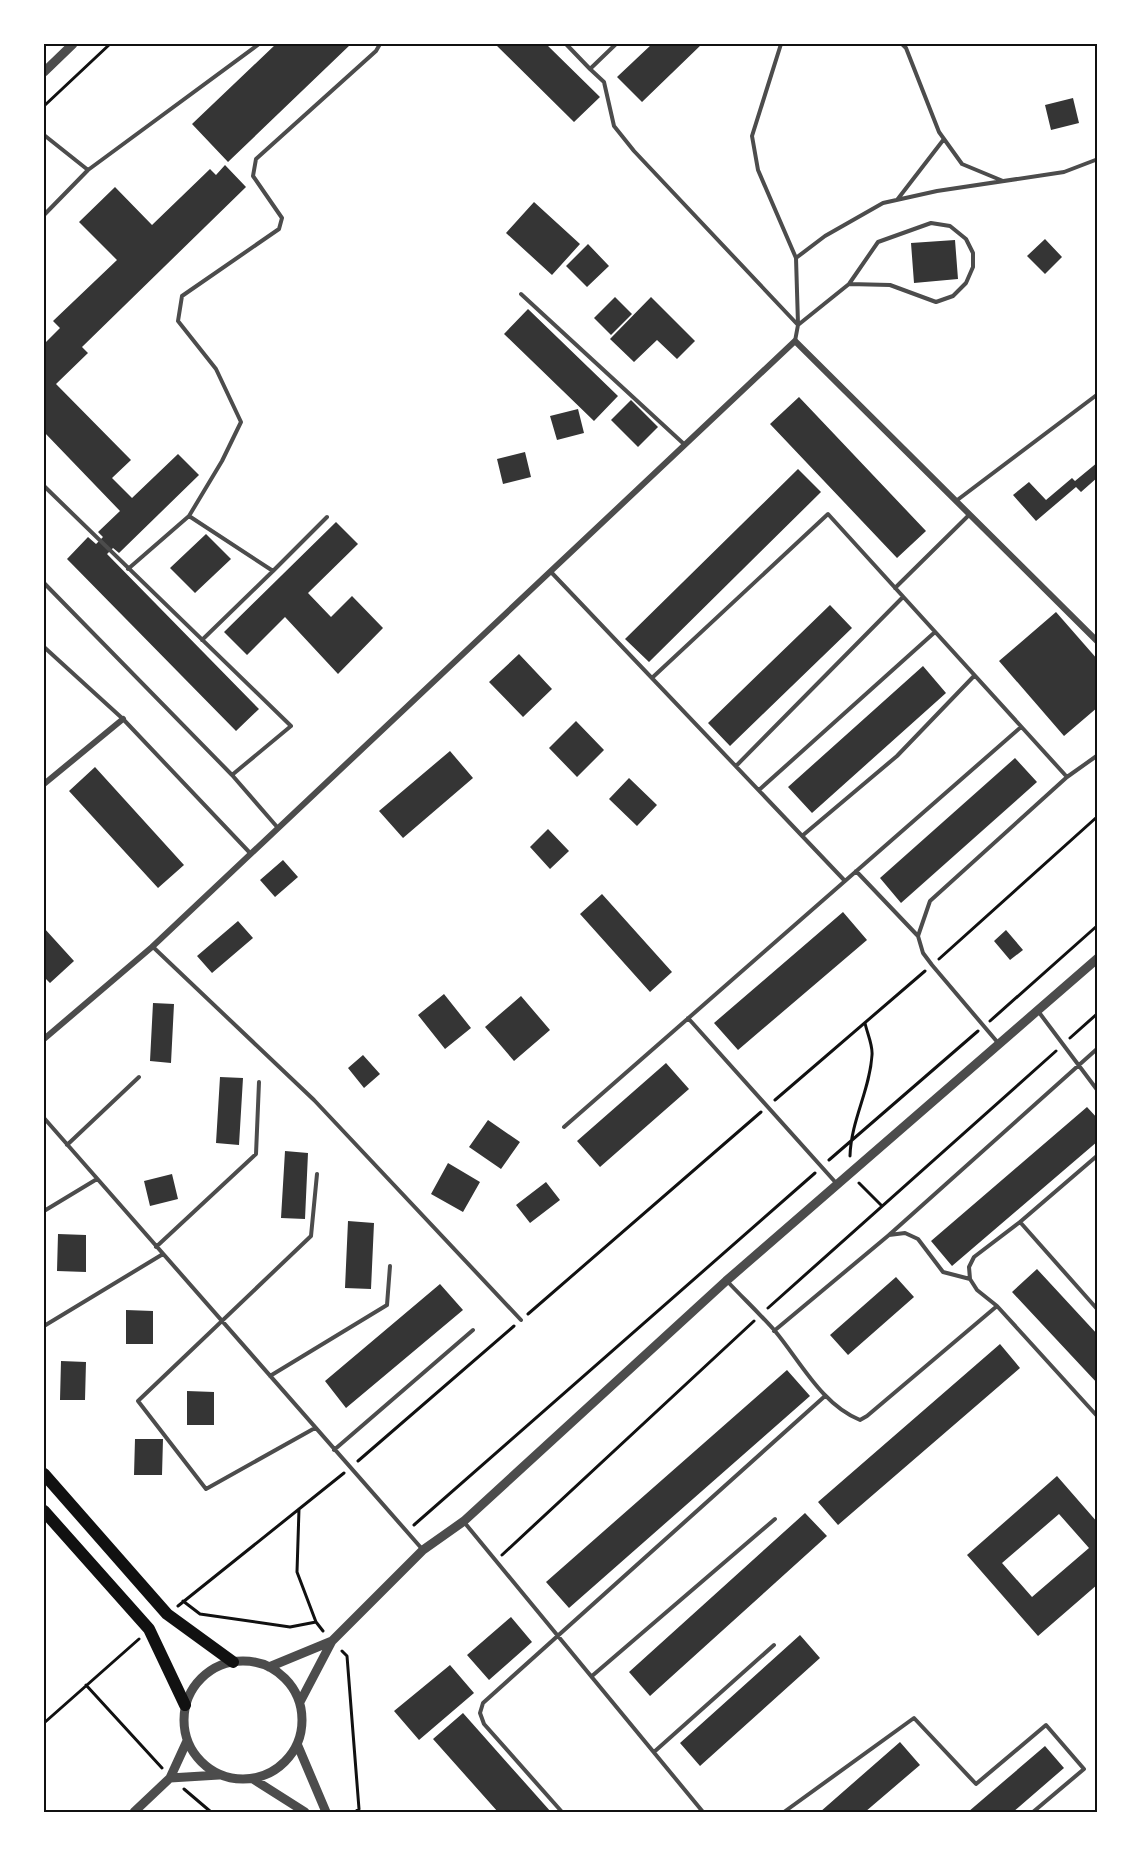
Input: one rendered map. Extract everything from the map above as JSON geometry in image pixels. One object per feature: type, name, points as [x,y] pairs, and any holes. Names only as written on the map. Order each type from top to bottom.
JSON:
[{"type":"main road","points":[[44,1474],[167,1614],[233,1662]]},
{"type":"main road","points":[[44,1511],[149,1629],[185,1705]]},
{"type":"street","points":[[44,72],[73,44]]},
{"type":"street","points":[[44,1039],[152,947],[795,341],[1098,642]]},
{"type":"street","points":[[44,784],[123,719]]},
{"type":"street","points":[[300,1702],[332,1641],[423,1550],[464,1521],[726,1281],[1098,958]]},
{"type":"street","points":[[269,1667],[332,1641]]},
{"type":"street","points":[[219,1775],[200,1762],[187,1741],[183,1723],[185,1705],[203,1677],[233,1662],[251,1661],[269,1667],[289,1682],[300,1702],[303,1724],[298,1746],[279,1768],[253,1779]]},
{"type":"street","points":[[134,1812],[170,1778],[187,1741]]},
{"type":"street","points":[[298,1746],[326,1812]]},
{"type":"street","points":[[170,1778],[219,1775],[253,1779],[305,1812]]},
{"type":"lane","points":[[44,215],[88,170],[259,44]]},
{"type":"lane","points":[[128,569],[189,516],[222,461],[241,422],[216,369],[178,321],[182,296],[279,229],[282,218],[253,176],[256,159],[376,51],[380,44]]},
{"type":"lane","points":[[566,44],[604,82],[614,126],[634,151],[798,325]]},
{"type":"lane","points":[[590,69],[616,44]]},
{"type":"lane","points":[[781,44],[752,136],[758,170],[796,258],[798,325],[795,341]]},
{"type":"lane","points":[[902,44],[906,48],[939,132],[962,164],[1003,182]]},
{"type":"lane","points":[[44,135],[88,170]]},
{"type":"lane","points":[[897,200],[944,139]]},
{"type":"lane","points":[[796,258],[825,236],[883,203],[937,191],[1064,172],[1098,159]]},
{"type":"lane","points":[[798,325],[849,284],[878,242],[931,223],[950,226],[966,239],[973,253],[973,267],[966,283],[953,296],[936,302],[890,285],[849,284]]},
{"type":"lane","points":[[521,294],[685,445]]},
{"type":"lane","points":[[956,501],[1098,394]]},
{"type":"lane","points":[[44,486],[291,726],[232,775]]},
{"type":"lane","points":[[653,678],[828,514],[1067,777]]},
{"type":"lane","points":[[895,588],[969,515]]},
{"type":"lane","points":[[189,516],[273,571]]},
{"type":"lane","points":[[202,640],[327,517]]},
{"type":"lane","points":[[551,571],[845,881]]},
{"type":"lane","points":[[44,583],[232,775],[278,828]]},
{"type":"lane","points":[[736,766],[903,597]]},
{"type":"lane","points":[[759,790],[935,632]]},
{"type":"lane","points":[[44,647],[123,719],[251,854]]},
{"type":"lane","points":[[802,836],[897,756],[974,676]]},
{"type":"lane","points":[[564,1127],[1021,727]]},
{"type":"lane","points":[[918,936],[930,901],[1067,777],[1098,755]]},
{"type":"lane","points":[[856,871],[918,936],[923,952],[932,965],[999,1044]]},
{"type":"lane","points":[[152,947],[314,1100],[522,1320]]},
{"type":"lane","points":[[1038,1011],[1098,1091]]},
{"type":"lane","points":[[688,1018],[837,1184]]},
{"type":"lane","points":[[774,1330],[889,1235],[1098,1048]]},
{"type":"lane","points":[[67,1145],[139,1077]]},
{"type":"lane","points":[[156,1247],[256,1154],[259,1082]]},
{"type":"lane","points":[[44,1118],[423,1550]]},
{"type":"lane","points":[[1098,1155],[1020,1222],[974,1257],[969,1267],[970,1279],[977,1290],[997,1306],[1098,1417]]},
{"type":"lane","points":[[315,1428],[206,1489],[138,1401],[311,1236],[317,1173]]},
{"type":"lane","points":[[44,1211],[97,1179]]},
{"type":"lane","points":[[1020,1222],[1098,1310]]},
{"type":"lane","points":[[889,1235],[905,1233],[918,1239],[943,1272],[970,1279]]},
{"type":"lane","points":[[44,1326],[163,1254]]},
{"type":"lane","points":[[270,1376],[387,1305],[390,1266]]},
{"type":"lane","points":[[726,1281],[774,1330],[825,1396],[860,1420],[997,1306]]},
{"type":"lane","points":[[334,1450],[472,1330]]},
{"type":"lane","points":[[562,1812],[484,1724],[480,1713],[483,1703],[825,1396]]},
{"type":"lane","points":[[592,1677],[775,1519]]},
{"type":"lane","points":[[464,1521],[703,1812]]},
{"type":"lane","points":[[654,1752],[774,1645]]},
{"type":"lane","points":[[784,1812],[914,1718],[976,1785],[1046,1725],[1084,1769],[1033,1812]]},
{"type":"path","points":[[44,106],[110,44]]},
{"type":"path","points":[[167,1614],[350,1468],[932,965],[1098,816]]},
{"type":"path","points":[[406,1532],[1098,925]]},
{"type":"path","points":[[495,1561],[760,1316],[1098,1013]]},
{"type":"path","points":[[865,1023],[873,1054],[850,1141],[850,1173],[882,1206]]},
{"type":"path","points":[[299,1509],[297,1572],[316,1622]]},
{"type":"path","points":[[44,1723],[149,1629]]},
{"type":"path","points":[[86,1685],[170,1778],[211,1812]]},
{"type":"building","points":[[276,44],[351,44],[228,162],[192,124]]},
{"type":"building","points":[[495,44],[546,44],[600,97],[574,122]]},
{"type":"building","points":[[652,44],[702,44],[642,102],[617,77]]},
{"type":"building","points":[[1073,98],[1079,123],[1051,130],[1045,105]]},
{"type":"building","points":[[225,165],[246,187],[82,347],[88,353],[56,384],[131,460],[112,478],[132,498],[178,454],[199,475],[119,553],[113,548],[107,554],[259,709],[236,731],[67,559],[88,537],[96,544],[103,537],[98,532],[120,511],[44,432],[44,344],[60,328],[53,321],[117,260],[79,222],[115,187],[152,225],[210,169],[216,175]]},
{"type":"building","points":[[534,202],[580,244],[552,275],[506,233]]},
{"type":"building","points":[[1045,239],[1062,257],[1045,274],[1027,256]]},
{"type":"building","points":[[955,240],[958,279],[914,283],[911,243]]},
{"type":"building","points":[[588,244],[609,266],[587,287],[566,266]]},
{"type":"building","points":[[615,297],[632,314],[611,335],[594,318]]},
{"type":"building","points":[[651,297],[695,341],[677,359],[657,340],[634,362],[610,339]]},
{"type":"building","points":[[528,309],[618,396],[594,421],[504,334]]},
{"type":"building","points":[[799,397],[926,531],[897,558],[770,424]]},
{"type":"building","points":[[631,400],[658,427],[638,447],[611,420]]},
{"type":"building","points":[[578,409],[584,433],[557,440],[550,416]]},
{"type":"building","points":[[525,452],[531,477],[503,484],[497,459]]},
{"type":"building","points":[[1098,462],[1098,477],[1081,492],[1076,487],[1036,521],[1013,495],[1029,482],[1046,500],[1072,478],[1075,481]]},
{"type":"building","points":[[798,469],[821,492],[649,662],[625,639]]},
{"type":"building","points":[[336,522],[358,544],[308,593],[331,617],[352,596],[383,628],[338,674],[285,617],[247,655],[224,632]]},
{"type":"building","points":[[206,534],[231,559],[195,593],[170,568]]},
{"type":"building","points":[[830,605],[852,628],[730,746],[708,723]]},
{"type":"building","points":[[1056,612],[1098,660],[1098,707],[1064,736],[999,661]]},
{"type":"building","points":[[519,654],[552,689],[523,717],[489,682]]},
{"type":"building","points":[[923,666],[946,693],[812,813],[788,787]]},
{"type":"building","points":[[576,721],[604,750],[577,777],[549,748]]},
{"type":"building","points":[[450,751],[473,778],[403,838],[379,811]]},
{"type":"building","points":[[1015,758],[1037,782],[901,903],[880,878]]},
{"type":"building","points":[[95,767],[184,865],[158,888],[69,791]]},
{"type":"building","points":[[629,778],[657,805],[637,826],[609,799]]},
{"type":"building","points":[[548,829],[569,851],[550,869],[530,847]]},
{"type":"building","points":[[283,860],[298,877],[275,897],[260,880]]},
{"type":"building","points":[[602,894],[672,972],[650,992],[580,914]]},
{"type":"building","points":[[843,912],[867,940],[738,1050],[714,1023]]},
{"type":"building","points":[[238,921],[253,938],[212,973],[197,956]]},
{"type":"building","points":[[44,928],[74,961],[50,983],[44,977]]},
{"type":"building","points":[[1006,930],[1023,950],[1010,960],[994,941]]},
{"type":"building","points":[[444,994],[471,1028],[445,1049],[418,1015]]},
{"type":"building","points":[[521,996],[550,1030],[514,1061],[485,1027]]},
{"type":"building","points":[[153,1003],[174,1004],[171,1063],[150,1061]]},
{"type":"building","points":[[363,1055],[380,1074],[364,1088],[348,1068]]},
{"type":"building","points":[[666,1063],[689,1089],[600,1167],[577,1141]]},
{"type":"building","points":[[220,1077],[243,1078],[239,1145],[216,1143]]},
{"type":"building","points":[[1087,1107],[1098,1119],[1098,1141],[952,1266],[931,1241]]},
{"type":"building","points":[[488,1120],[520,1142],[501,1169],[469,1147]]},
{"type":"building","points":[[285,1151],[308,1153],[305,1219],[281,1218]]},
{"type":"building","points":[[448,1163],[480,1182],[463,1212],[431,1194]]},
{"type":"building","points":[[172,1174],[178,1199],[150,1206],[144,1181]]},
{"type":"building","points":[[546,1182],[560,1200],[530,1223],[516,1205]]},
{"type":"building","points":[[348,1221],[374,1223],[371,1289],[345,1288]]},
{"type":"building","points":[[58,1234],[86,1235],[86,1272],[57,1271]]},
{"type":"building","points":[[1037,1269],[1098,1335],[1098,1384],[1012,1292]]},
{"type":"building","points":[[896,1277],[914,1297],[848,1355],[830,1335]]},
{"type":"building","points":[[440,1284],[463,1310],[346,1408],[325,1381]]},
{"type":"building","points":[[126,1310],[153,1311],[153,1344],[126,1344]]},
{"type":"building","points":[[1000,1344],[1020,1368],[838,1525],[818,1502]]},
{"type":"building","points":[[61,1361],[86,1362],[85,1400],[60,1400]]},
{"type":"building","points":[[787,1370],[810,1396],[569,1608],[546,1582]]},
{"type":"building","points":[[187,1391],[214,1392],[214,1425],[187,1425]]},
{"type":"building","points":[[135,1439],[163,1439],[162,1475],[134,1475]]},
{"type":"building","points":[[1057,1476],[1098,1523],[1098,1584],[1038,1636],[967,1555]],"holes":[[[1059,1514],[1089,1548],[1032,1597],[1002,1563]]]},
{"type":"building","points":[[805,1513],[827,1536],[650,1696],[629,1672]]},
{"type":"building","points":[[511,1617],[532,1642],[489,1680],[467,1655]]},
{"type":"building","points":[[800,1635],[820,1658],[700,1766],[680,1743]]},
{"type":"building","points":[[450,1665],[474,1693],[419,1740],[394,1711]]},
{"type":"building","points":[[463,1713],[551,1812],[498,1812],[433,1739]]},
{"type":"building","points":[[900,1742],[920,1765],[865,1812],[820,1812]]},
{"type":"building","points":[[1045,1746],[1064,1768],[1013,1812],[968,1812]]}]
